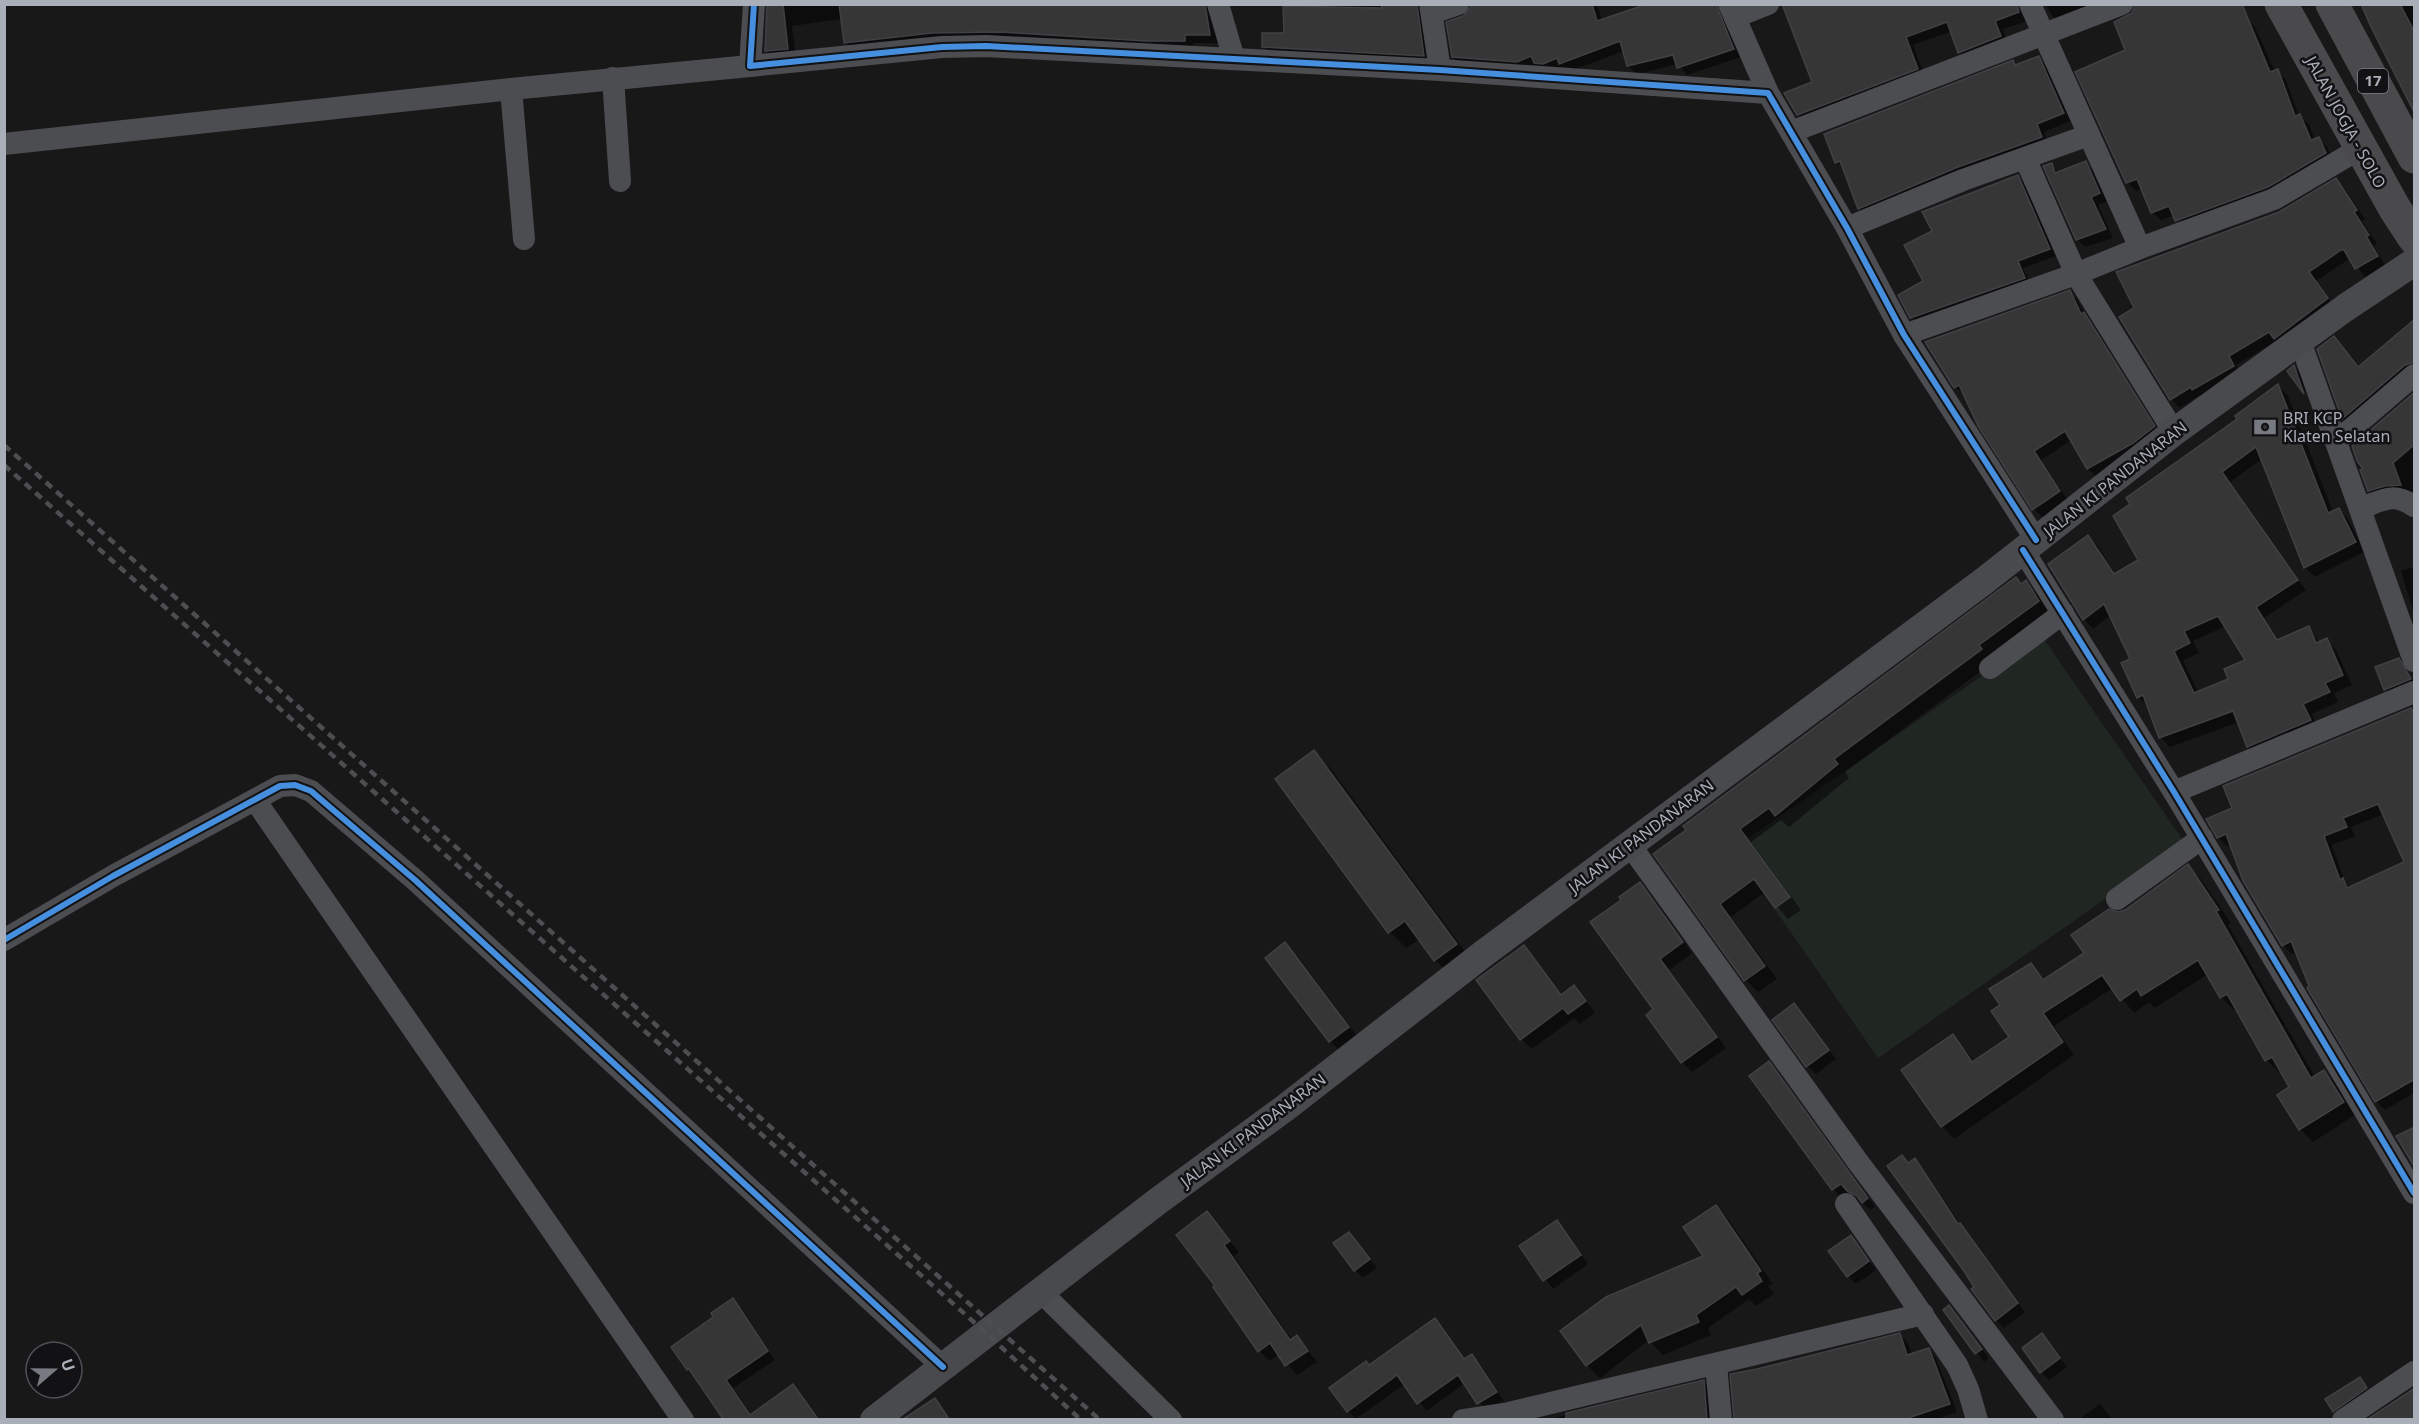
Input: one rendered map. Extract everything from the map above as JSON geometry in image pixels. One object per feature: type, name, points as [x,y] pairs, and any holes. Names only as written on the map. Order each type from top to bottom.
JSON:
[{"type":"highway","name":"JALAN JOGJA - SOLO","points":[[2281,4],[2395,209],[2415,238]]},
{"type":"highway","name":"17","points":[[2332,4],[2415,157]]},
{"type":"main road","name":"JALAN KI PANDANARAN","points":[[890,1415],[943,1367],[1040,1291],[1285,1108],[1483,954],[2030,545],[2174,432],[2415,262]]},
{"type":"street","points":[[750,66],[754,4]]},
{"type":"street","points":[[1218,4],[1234,59]]},
{"type":"street","points":[[1440,70],[1431,9],[1458,4]]},
{"type":"street","points":[[1768,4],[1732,11],[1768,93],[1847,228],[1904,334],[2030,545],[2063,614],[2202,838],[2415,1193]]},
{"type":"street","points":[[2030,4],[2140,248]]},
{"type":"street","points":[[1791,132],[2122,4]]},
{"type":"street","points":[[4,144],[613,78],[942,47],[986,46],[1440,70],[1768,93]]},
{"type":"street","points":[[613,78],[620,182]]},
{"type":"street","points":[[511,89],[524,239]]},
{"type":"street","points":[[1847,228],[2089,135]]},
{"type":"street","points":[[1904,334],[2076,274],[2274,199],[2361,148]]},
{"type":"street","points":[[2025,158],[2076,274],[2174,432]]},
{"type":"street","points":[[2300,341],[2415,661]]},
{"type":"street","points":[[2337,441],[2415,375]]},
{"type":"street","points":[[2361,508],[2394,497],[2402,498],[2415,506]]},
{"type":"street","points":[[1990,668],[2063,614]]},
{"type":"street","points":[[2174,792],[2415,692]]},
{"type":"street","points":[[4,940],[113,876],[280,786],[295,785],[311,791],[572,1022],[943,1367]]},
{"type":"street","points":[[255,800],[682,1419]]},
{"type":"street","points":[[2116,899],[2202,838]]},
{"type":"street","points":[[1630,845],[1858,1162],[2054,1419]]},
{"type":"street","points":[[1846,1204],[1957,1365],[1968,1389],[1977,1419]]},
{"type":"street","points":[[1040,1291],[1171,1419]]},
{"type":"street","points":[[1469,1419],[1509,1413],[1923,1314]]},
{"type":"street","points":[[1716,1364],[1721,1419]]},
{"type":"street","points":[[2343,1419],[2415,1372]]},
{"type":"shaded area","points":[[2041,635],[2185,843],[1878,1058],[1733,849]]},
{"type":"building","points":[[767,4],[783,4],[788,49],[765,51]]},
{"type":"building","points":[[839,4],[1205,4],[1210,35],[1185,35],[1185,41],[1146,41],[1000,32],[932,33],[844,43]]},
{"type":"building","points":[[1381,4],[1417,4],[1424,56],[1262,47],[1262,33],[1284,33],[1283,6],[1382,8]]},
{"type":"building","points":[[1473,4],[1592,4],[1597,21],[1647,4],[1716,4],[1734,49],[1677,68],[1673,55],[1627,66],[1620,41],[1559,64],[1557,58],[1543,64],[1534,63],[1531,56],[1517,62],[1452,57],[1446,22],[1463,16]]},
{"type":"building","points":[[1782,4],[2017,4],[2019,12],[1995,21],[2001,36],[1958,53],[1947,22],[1906,37],[1918,69],[1797,115],[1784,93],[1812,82]]},
{"type":"building","points":[[2135,4],[2242,4],[2270,72],[2278,69],[2295,116],[2300,114],[2311,140],[2319,137],[2326,153],[2268,187],[2175,221],[2169,206],[2151,213],[2137,179],[2126,183],[2075,72],[2125,50],[2114,22],[2132,13]]},
{"type":"building","points":[[2361,4],[2400,4],[2415,33],[2415,114],[2371,27]]},
{"type":"building","points":[[2039,56],[2064,113],[2037,124],[2042,137],[1958,167],[1858,209],[1840,161],[1835,163],[1824,134],[2013,60],[2015,65]]},
{"type":"building","points":[[2086,161],[2100,193],[2091,197],[2106,229],[2076,240],[2043,166],[2052,163],[2055,173]]},
{"type":"building","points":[[2018,175],[2050,249],[2018,261],[2025,278],[1910,318],[1898,295],[1923,281],[1904,245],[1932,231],[1922,212]]},
{"type":"building","points":[[2336,178],[2357,210],[2354,212],[2369,235],[2366,236],[2378,256],[2355,269],[2344,250],[2341,250],[2309,272],[2328,298],[2274,339],[2269,332],[2229,356],[2234,366],[2170,400],[2119,317],[2134,308],[2116,272],[2279,212]]},
{"type":"building","points":[[2070,290],[2081,314],[2084,312],[2155,426],[2133,443],[2087,469],[2065,431],[2034,451],[2060,491],[2032,510],[1978,426],[1959,385],[1954,388],[1925,342]]},
{"type":"building","points":[[2415,319],[2415,362],[2405,365],[2342,419],[2317,349],[2334,336],[2358,367]]},
{"type":"building","points":[[2294,365],[2304,394],[2287,371]]},
{"type":"building","points":[[2278,384],[2328,513],[2339,508],[2356,542],[2304,568],[2256,447],[2222,472],[2298,580],[2256,607],[2277,640],[2309,626],[2316,643],[2327,638],[2343,675],[2325,683],[2330,692],[2303,704],[2311,720],[2247,747],[2233,711],[2159,738],[2143,695],[2137,698],[2121,663],[2130,659],[2104,604],[2083,620],[2048,564],[2088,535],[2114,574],[2138,560],[2113,516],[2130,504],[2126,498],[2237,419],[2235,416]],"holes":[[[2218,616],[2245,660],[2224,669],[2228,679],[2194,693],[2174,651],[2190,643],[2184,631]]]},
{"type":"building","points":[[2415,392],[2415,444],[2393,463],[2401,485],[2385,486],[2368,491],[2360,470],[2363,469],[2357,461],[2352,446]]},
{"type":"building","points":[[2016,577],[2021,584],[2026,580],[2039,601],[1979,645],[1982,649],[1834,759],[1838,764],[1775,816],[1769,808],[1740,829],[1790,897],[1775,908],[1754,879],[1720,904],[1765,966],[1744,981],[1653,854],[1686,830],[1683,826]]},
{"type":"building","points":[[2399,658],[2411,679],[2384,690],[2375,667]]},
{"type":"building","points":[[2411,708],[2415,716],[2415,1079],[2375,1102],[2307,988],[2309,986],[2291,941],[2282,946],[2243,881],[2226,834],[2217,838],[2206,819],[2232,808],[2223,786]],"holes":[[[2378,804],[2404,862],[2347,888],[2343,878],[2340,880],[2324,836],[2347,827],[2343,818]]]},
{"type":"building","points":[[1314,750],[1457,944],[1434,961],[1405,921],[1388,933],[1275,779]]},
{"type":"building","points":[[2188,864],[2219,910],[2216,911],[2311,1078],[2324,1070],[2344,1102],[2299,1130],[2277,1095],[2289,1087],[2272,1057],[2265,1061],[2227,994],[2220,998],[2198,960],[2141,996],[2137,989],[2120,1001],[2102,975],[2043,1013],[2063,1042],[1941,1127],[1901,1070],[1953,1034],[1972,1062],[2009,1037],[1991,1011],[2000,1005],[1989,989],[2031,963],[2043,980],[2084,953],[2071,935],[2109,909],[2118,912],[2125,910]]},
{"type":"building","points":[[1640,882],[1683,942],[1660,959],[1717,1037],[1681,1063],[1646,1015],[1653,1009],[1590,922],[1621,900],[1619,897]]},
{"type":"building","points":[[1285,942],[1349,1027],[1329,1042],[1265,958]]},
{"type":"building","points":[[1524,945],[1561,995],[1574,985],[1586,1001],[1568,1014],[1563,1008],[1520,1040],[1476,980]]},
{"type":"building","points":[[1794,1003],[1829,1050],[1806,1067],[1772,1020]]},
{"type":"building","points":[[1769,1061],[1868,1198],[1862,1203],[1857,1196],[1847,1191],[1841,1184],[1832,1190],[1749,1076]]},
{"type":"building","points":[[2415,1127],[2415,1168],[2396,1136]]},
{"type":"building","points":[[1902,1155],[1908,1163],[1915,1158],[1958,1224],[1960,1223],[2018,1303],[1995,1321],[1971,1289],[1974,1287],[1964,1271],[1887,1166]]},
{"type":"building","points":[[1716,1205],[1761,1271],[1757,1273],[1762,1281],[1742,1295],[1736,1287],[1696,1315],[1699,1322],[1649,1343],[1641,1325],[1586,1366],[1560,1331],[1606,1297],[1703,1256],[1683,1227]]},
{"type":"building","points":[[1207,1211],[1230,1241],[1224,1245],[1290,1340],[1297,1335],[1308,1351],[1285,1366],[1270,1343],[1258,1352],[1213,1287],[1215,1286],[1176,1235]]},
{"type":"building","points":[[1557,1220],[1581,1255],[1543,1281],[1519,1246]]},
{"type":"building","points":[[1349,1232],[1370,1259],[1354,1271],[1333,1243]]},
{"type":"building","points":[[1851,1235],[1869,1261],[1847,1277],[1828,1251]]},
{"type":"building","points":[[733,1298],[768,1351],[726,1380],[750,1415],[793,1384],[818,1419],[723,1419],[689,1369],[687,1370],[671,1347],[713,1317],[711,1313]]},
{"type":"building","points":[[1949,1305],[1982,1349],[1975,1354],[1943,1310]]},
{"type":"building","points":[[1435,1318],[1464,1359],[1472,1354],[1497,1392],[1477,1404],[1458,1375],[1417,1404],[1397,1375],[1347,1412],[1329,1388],[1366,1361],[1369,1365]]},
{"type":"building","points":[[1900,1333],[1907,1355],[1929,1348],[1950,1404],[1905,1419],[1734,1419],[1730,1374]]},
{"type":"building","points":[[2042,1333],[2060,1358],[2040,1373],[2022,1348]]},
{"type":"building","points":[[2360,1377],[2367,1388],[2333,1412],[2325,1399]]},
{"type":"building","points":[[1704,1380],[1707,1419],[1566,1419],[1566,1413]]},
{"type":"building","points":[[2415,1388],[2415,1419],[2368,1419]]},
{"type":"building","points":[[935,1398],[949,1419],[903,1419]]},
{"type":"railway","points":[[4,445],[1100,1420]]},
{"type":"railway","points":[[4,465],[966,1315],[1081,1420]]},
{"type":"cycle path","points":[[754,4],[750,66],[942,47],[986,46],[1440,70],[1768,93],[1847,228],[1904,335],[2036,540]]},
{"type":"cycle path","points":[[2023,550],[2174,792],[2414,1193]]},
{"type":"cycle path","points":[[4,940],[113,876],[280,786],[295,785],[311,791],[415,880],[943,1367]]},
{"type":"place","name":"BRI KCP Klaten Selatan","points":[[2265,427]]}]
